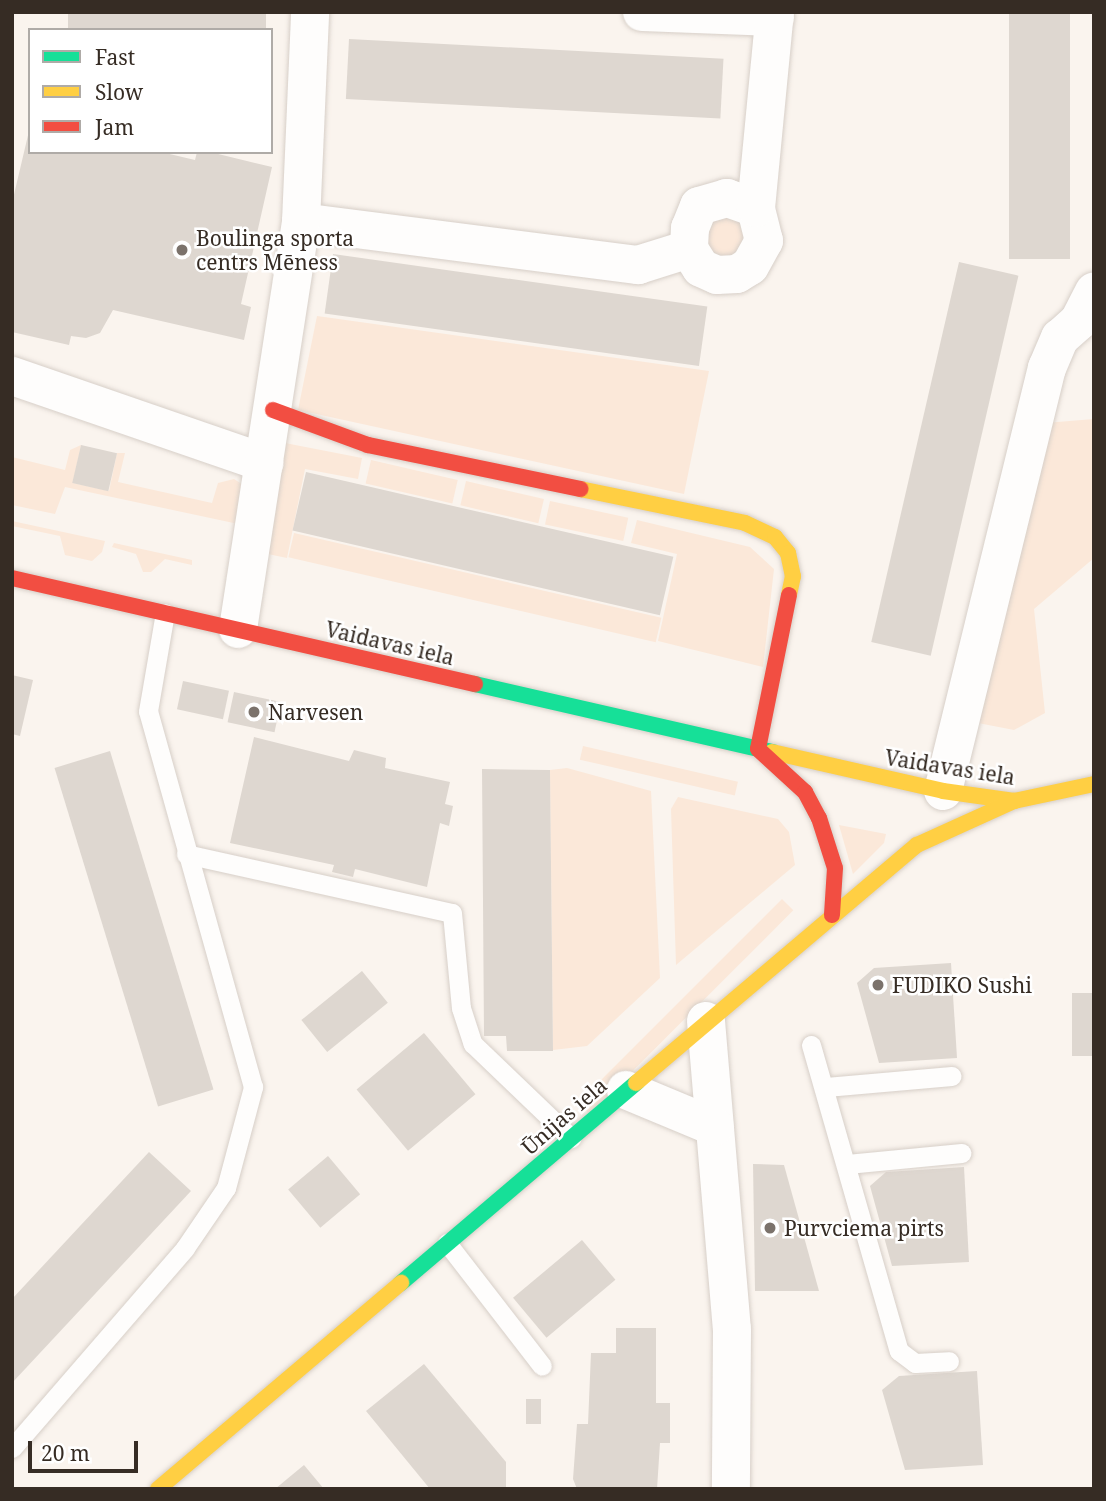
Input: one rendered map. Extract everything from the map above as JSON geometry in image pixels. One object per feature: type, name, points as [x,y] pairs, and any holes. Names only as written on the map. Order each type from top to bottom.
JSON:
[{"type":"street","points":[[238,629],[301,222],[310,12]]},
{"type":"street","points":[[642,12],[775,14],[756,208],[764,241],[750,266],[737,274],[717,275],[701,268],[689,249],[690,228],[699,206],[727,198],[756,208]]},
{"type":"street","points":[[301,222],[638,265],[689,249]]},
{"type":"street","points":[[943,791],[1047,368],[1060,338],[1079,321],[1094,292]]},
{"type":"street","points":[[12,376],[264,463]]},
{"type":"street","points":[[273,410],[368,445],[745,523],[775,537],[788,553],[793,576],[758,749]]},
{"type":"street","name":"Vaidavas iela","points":[[12,578],[943,791],[1014,802],[1094,783]]},
{"type":"street","name":"Vaidavas iela","points":[[758,749],[805,792],[818,818],[835,868],[832,915]]},
{"type":"street","name":"Ūnijas iela","points":[[158,1489],[706,1021],[917,845],[1014,802]]},
{"type":"street","points":[[706,1021],[732,1329],[731,1489]]},
{"type":"street","points":[[626,1090],[715,1127]]},
{"type":"lane","points":[[12,1448],[185,1248],[230,1182],[254,1087],[186,854],[148,711],[165,613]]},
{"type":"lane","points":[[186,854],[452,913],[461,1008],[473,1044],[571,1138]]},
{"type":"lane","points":[[811,1045],[826,1087],[899,1350],[915,1363],[949,1361]]},
{"type":"lane","points":[[826,1087],[952,1076]]},
{"type":"lane","points":[[848,1164],[961,1153]]},
{"type":"lane","points":[[447,1243],[542,1366]]},
{"type":"shaded area","points":[[728,210],[747,219],[753,238],[739,261],[707,253],[709,217]]},
{"type":"shaded area","points":[[317,316],[709,371],[684,494],[298,410]]},
{"type":"shaded area","points":[[1094,419],[1094,558],[1034,609],[1045,713],[1014,730],[973,722],[1045,423]]},
{"type":"shaded area","points":[[285,443],[362,458],[358,479],[305,469],[287,558],[263,553]]},
{"type":"shaded area","points":[[81,445],[73,483],[109,491],[117,453],[125,453],[118,482],[212,503],[218,483],[234,479],[243,485],[243,525],[65,487],[55,514],[12,505],[12,457],[65,470],[70,450]]},
{"type":"shaded area","points":[[371,460],[458,480],[452,503],[366,483]]},
{"type":"shaded area","points":[[466,481],[544,499],[538,523],[460,505]]},
{"type":"shaded area","points":[[550,501],[628,518],[623,541],[545,524]]},
{"type":"shaded area","points":[[637,520],[750,547],[774,569],[763,667],[658,641],[677,554],[631,543]]},
{"type":"shaded area","points":[[12,521],[105,541],[102,552],[92,561],[65,555],[60,536],[12,526]]},
{"type":"shaded area","points":[[294,533],[661,618],[656,642],[288,557]]},
{"type":"shaded area","points":[[114,543],[192,560],[192,565],[165,559],[151,572],[143,572],[136,554],[112,547]]},
{"type":"shaded area","points":[[583,746],[738,782],[735,795],[580,760]]},
{"type":"shaded area","points":[[567,768],[651,791],[660,978],[587,1046],[553,1050],[550,770]]},
{"type":"shaded area","points":[[678,797],[778,819],[789,832],[795,865],[676,965],[671,809]]},
{"type":"shaded area","points":[[839,825],[886,834],[884,843],[853,874]]},
{"type":"shaded area","points":[[782,899],[793,910],[590,1114],[578,1103]]},
{"type":"building","points":[[68,12],[266,12],[266,28],[68,28]]},
{"type":"building","points":[[1009,12],[1070,12],[1070,259],[1009,259]]},
{"type":"building","points":[[349,39],[723,59],[720,119],[346,99]]},
{"type":"building","points":[[28,135],[28,154],[170,154],[195,160],[196,154],[218,154],[272,167],[241,304],[251,307],[244,340],[113,310],[100,333],[86,338],[71,336],[69,345],[12,332],[12,203]]},
{"type":"building","points":[[333,254],[707,307],[699,366],[325,313]]},
{"type":"building","points":[[959,262],[1018,276],[931,656],[871,642]]},
{"type":"building","points":[[81,445],[117,453],[108,491],[72,483]]},
{"type":"building","points":[[306,472],[673,557],[660,615],[293,530]]},
{"type":"building","points":[[12,675],[33,680],[20,736],[12,734]]},
{"type":"building","points":[[183,681],[229,691],[223,719],[177,709]]},
{"type":"building","name":"Narvesen","points":[[234,692],[281,702],[275,732],[228,722]]},
{"type":"building","points":[[254,737],[349,761],[354,750],[386,758],[385,768],[450,782],[445,804],[453,806],[449,826],[440,823],[427,887],[355,869],[353,877],[332,872],[334,865],[230,843]]},
{"type":"building","points":[[110,751],[213,1090],[158,1106],[55,768]]},
{"type":"building","points":[[482,769],[550,770],[553,1051],[507,1051],[506,1036],[484,1036]]},
{"type":"building","points":[[951,963],[957,1058],[879,1063],[857,983],[874,968]]},
{"type":"building","points":[[362,971],[388,1003],[327,1052],[301,1020]]},
{"type":"building","points":[[1072,993],[1094,993],[1094,1056],[1072,1056]]},
{"type":"building","points":[[424,1033],[475,1094],[408,1151],[357,1090]]},
{"type":"building","points":[[149,1152],[191,1191],[12,1383],[12,1299]]},
{"type":"building","points":[[328,1156],[360,1194],[320,1228],[288,1189]]},
{"type":"building","points":[[753,1164],[784,1165],[819,1291],[755,1291]]},
{"type":"building","points":[[964,1167],[969,1262],[892,1266],[870,1186],[886,1172]]},
{"type":"building","points":[[582,1240],[615,1280],[546,1338],[513,1298]]},
{"type":"building","points":[[616,1328],[656,1328],[656,1403],[670,1403],[670,1443],[660,1443],[657,1489],[577,1489],[573,1479],[577,1424],[588,1424],[591,1353],[616,1353]]},
{"type":"building","points":[[424,1364],[506,1462],[506,1489],[430,1489],[366,1411]]},
{"type":"building","points":[[977,1371],[983,1465],[905,1470],[882,1390],[899,1376]]},
{"type":"building","points":[[526,1399],[541,1399],[541,1424],[526,1424]]},
{"type":"building","points":[[304,1465],[324,1489],[275,1489]]},
{"type":"traffic: fast","points":[[475,684],[772,752]]},
{"type":"traffic: fast","points":[[401,1283],[636,1083]]},
{"type":"traffic: slow","points":[[580,489],[745,523],[775,537],[788,553],[793,576],[789,595]]},
{"type":"traffic: slow","points":[[772,752],[943,791],[1014,801],[1094,784]]},
{"type":"traffic: slow","points":[[636,1083],[917,845],[1014,801]]},
{"type":"traffic: slow","points":[[158,1489],[401,1283]]},
{"type":"traffic: jam","points":[[273,410],[368,445],[580,489]]},
{"type":"traffic: jam","points":[[12,578],[475,684]]},
{"type":"traffic: jam","points":[[789,595],[758,749],[805,792],[819,818],[835,868],[832,915]]},
{"type":"place","name":"Boulinga sporta centrs Mēness","points":[[182,250]]},
{"type":"place","name":"Narvesen","points":[[254,712]]},
{"type":"place","name":"FUDIKO Sushi","points":[[878,985]]},
{"type":"place","name":"Purvciema pirts","points":[[770,1228]]}]
